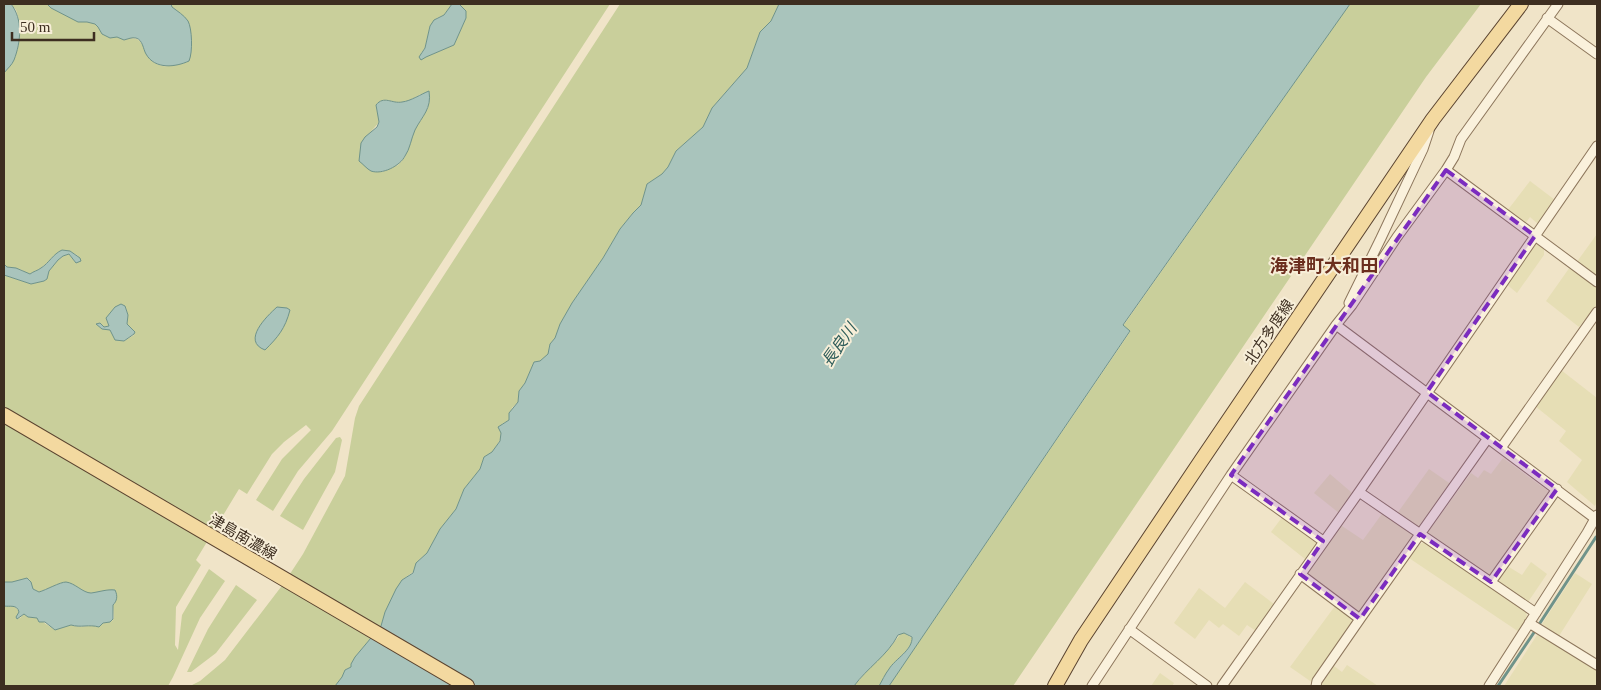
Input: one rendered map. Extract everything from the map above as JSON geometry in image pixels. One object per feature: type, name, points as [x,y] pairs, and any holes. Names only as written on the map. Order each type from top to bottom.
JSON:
[{"type":"main road","name":"北方多度線","points":[[1056,686],[1081,640],[1282,340],[1433,120],[1521,4]]},
{"type":"main road","name":"津島南濃線","points":[[4,415],[467,686]]},
{"type":"street","points":[[1092,686],[1231,475],[1336,325],[1352,306],[1397,237],[1446,170],[1454,157],[1461,139],[1558,4]]},
{"type":"street","points":[[1547,18],[1597,54]]},
{"type":"street","points":[[1336,325],[1381,238],[1423,149],[1433,120]]},
{"type":"street","points":[[1222,686],[1359,492],[1597,146]]},
{"type":"street","points":[[1446,170],[1597,282]]},
{"type":"street","points":[[1501,448],[1597,312]]},
{"type":"street","points":[[1336,325],[1597,518],[1488,686]]},
{"type":"street","points":[[1316,686],[1360,619],[1488,438]]},
{"type":"street","points":[[1231,475],[1323,542]]},
{"type":"street","points":[[1491,582],[1557,489]]},
{"type":"street","points":[[1359,492],[1536,613]]},
{"type":"street","points":[[1300,574],[1360,619]]},
{"type":"street","points":[[1529,623],[1596,660]]},
{"type":"street","points":[[1129,629],[1207,686]]},
{"type":"highlighted area","points":[[1446,170],[1535,236],[1427,392],[1557,489],[1491,582],[1420,534],[1360,619],[1300,574],[1323,541],[1231,475]]},
{"type":"shaded area","points":[[1530,181],[1555,200],[1538,224],[1530,217],[1525,224],[1507,211]]},
{"type":"shaded area","points":[[1597,234],[1597,279],[1576,263]]},
{"type":"shaded area","points":[[1537,243],[1544,248],[1544,255],[1517,293],[1505,283],[1531,244]]},
{"type":"shaded area","points":[[1570,267],[1597,288],[1597,304],[1579,327],[1546,301]]},
{"type":"shaded area","points":[[1561,370],[1597,398],[1597,501],[1595,506],[1567,482],[1582,460],[1559,441],[1566,431],[1535,406]]},
{"type":"shaded area","points":[[1503,458],[1548,491],[1549,498],[1492,575],[1487,575],[1430,536],[1428,532],[1471,473],[1478,478],[1484,470],[1491,474]]},
{"type":"shaded area","points":[[1429,469],[1452,485],[1419,531],[1396,515]]},
{"type":"shaded area","points":[[1330,474],[1351,492],[1339,513],[1314,493]]},
{"type":"shaded area","points":[[1384,511],[1417,534],[1360,612],[1356,613],[1305,574],[1339,524],[1363,540]]},
{"type":"shaded area","points":[[1283,516],[1318,541],[1305,559],[1271,532]]},
{"type":"shaded area","points":[[1425,542],[1526,611],[1527,619],[1519,632],[1409,558],[1420,544]]},
{"type":"shaded area","points":[[1531,562],[1547,574],[1528,602],[1501,584],[1499,580],[1509,567],[1522,575]]},
{"type":"shaded area","points":[[1575,573],[1592,584],[1559,636],[1542,624]]},
{"type":"shaded area","points":[[1245,582],[1274,604],[1256,631],[1247,625],[1239,636],[1223,624],[1219,628],[1209,620],[1195,639],[1174,623],[1199,588],[1225,608]]},
{"type":"shaded area","points":[[1335,606],[1353,619],[1352,623],[1313,683],[1290,667]]},
{"type":"shaded area","points":[[1537,635],[1557,644],[1597,669],[1597,686],[1504,686]]},
{"type":"shaded area","points":[[1347,665],[1378,686],[1320,686],[1334,666],[1342,672]]},
{"type":"shaded area","points":[[1160,673],[1174,683],[1172,686],[1151,686]]},
{"type":"green space","points":[[11,4],[47,4],[51,8],[95,24],[102,34],[124,40],[132,38],[138,40],[150,59],[163,66],[171,66],[184,63],[190,36],[188,21],[171,4],[452,4],[444,15],[437,18],[430,26],[425,48],[421,53],[426,57],[454,45],[466,18],[466,11],[459,4],[610,4],[332,431],[298,471],[273,511],[256,500],[282,459],[311,430],[306,425],[272,454],[247,494],[239,489],[196,560],[201,565],[176,607],[175,645],[178,650],[182,615],[209,569],[225,581],[200,618],[168,686],[4,686],[4,606],[13,606],[18,610],[16,619],[24,614],[28,617],[37,618],[55,630],[71,625],[87,626],[112,621],[114,618],[113,605],[115,603],[108,590],[88,593],[71,584],[61,583],[39,592],[33,589],[29,579],[4,582],[4,275],[31,284],[44,281],[47,279],[49,271],[63,256],[69,254],[76,263],[78,256],[66,251],[58,252],[41,268],[28,275],[22,270],[7,267],[4,264],[4,73],[13,61],[19,20],[16,10]],"holes":[[[421,94],[428,108],[414,131],[405,157],[398,165],[382,172],[361,144],[379,121],[376,105],[385,100],[407,101]],[[125,306],[128,315],[127,324],[134,335],[124,341],[110,330],[96,324],[100,323],[104,327],[109,326]]]},
{"type":"green space","points":[[620,4],[779,4],[771,21],[760,32],[747,68],[712,108],[703,127],[676,151],[662,174],[647,184],[641,205],[620,229],[603,258],[572,303],[560,324],[555,338],[550,344],[549,354],[540,361],[534,362],[525,383],[519,391],[518,402],[512,408],[509,420],[502,424],[500,440],[492,453],[484,457],[480,469],[464,489],[456,509],[440,529],[427,553],[419,560],[413,572],[402,580],[385,612],[381,626],[355,657],[351,667],[345,670],[343,677],[335,686],[190,686],[200,681],[225,660],[284,583],[303,554],[345,476],[355,418],[359,406]]},
{"type":"green space","points":[[1350,4],[1481,4],[1426,77],[1013,686],[889,686],[1130,332],[1123,326]]},
{"type":"green space","points":[[340,437],[342,440],[335,472],[303,530],[280,516],[304,479],[336,438]]},
{"type":"green space","points":[[236,585],[257,600],[216,653],[191,672],[187,672],[208,629]]},
{"type":"green space","points":[[901,633],[912,638],[911,642],[886,673],[879,686],[854,686],[889,649]]},
{"type":"water","points":[[4,4],[11,4],[15,10],[20,31],[14,60],[4,73]]},
{"type":"water","points":[[47,4],[171,4],[189,24],[191,46],[189,61],[172,66],[155,63],[146,54],[138,39],[110,38],[102,34],[95,24],[78,22]]},
{"type":"water","points":[[452,4],[459,4],[466,11],[466,18],[454,45],[421,60],[419,57],[425,48],[430,26],[434,20],[444,15]]},
{"type":"water","name":"長良川","points":[[779,4],[1350,4],[1123,325],[1130,331],[889,686],[879,686],[892,665],[912,642],[912,637],[904,633],[898,635],[889,649],[854,686],[335,686],[345,670],[351,667],[355,657],[381,626],[385,612],[396,589],[402,580],[413,573],[416,563],[427,553],[440,529],[456,509],[464,489],[480,469],[484,457],[492,452],[500,441],[501,433],[498,427],[509,420],[509,413],[518,402],[519,391],[525,383],[534,362],[540,361],[548,354],[550,344],[555,338],[560,324],[572,303],[603,258],[620,229],[641,205],[647,184],[662,174],[676,151],[703,127],[712,108],[747,68],[760,32],[771,21]]},
{"type":"water","points":[[429,91],[428,108],[415,130],[403,160],[385,171],[375,172],[368,169],[359,161],[361,143],[377,127],[379,122],[376,105],[385,100],[405,101]]},
{"type":"water","points":[[62,250],[70,251],[80,258],[81,261],[76,263],[69,254],[63,256],[49,271],[47,279],[31,284],[4,275],[4,264],[7,267],[16,268],[30,274],[44,266]]},
{"type":"water","points":[[121,304],[125,306],[128,315],[127,324],[135,332],[124,341],[115,340],[110,330],[102,329],[96,324],[100,323],[104,327],[109,326],[106,318],[115,307]]},
{"type":"water","points":[[277,307],[290,310],[280,332],[265,350],[258,346],[255,341],[256,335],[262,322]]},
{"type":"water","points":[[27,578],[31,582],[33,589],[39,592],[66,582],[88,593],[115,590],[117,598],[113,605],[113,619],[99,627],[71,625],[55,630],[45,622],[39,622],[37,618],[28,617],[24,614],[17,619],[16,617],[19,612],[17,608],[4,606],[4,582]]},
{"type":"waterway","points":[[1540,623],[1596,537]]},
{"type":"waterway","points":[[1498,686],[1535,631]]},
{"type":"district","name":"海津町大和田","points":[[1324,266]]}]
